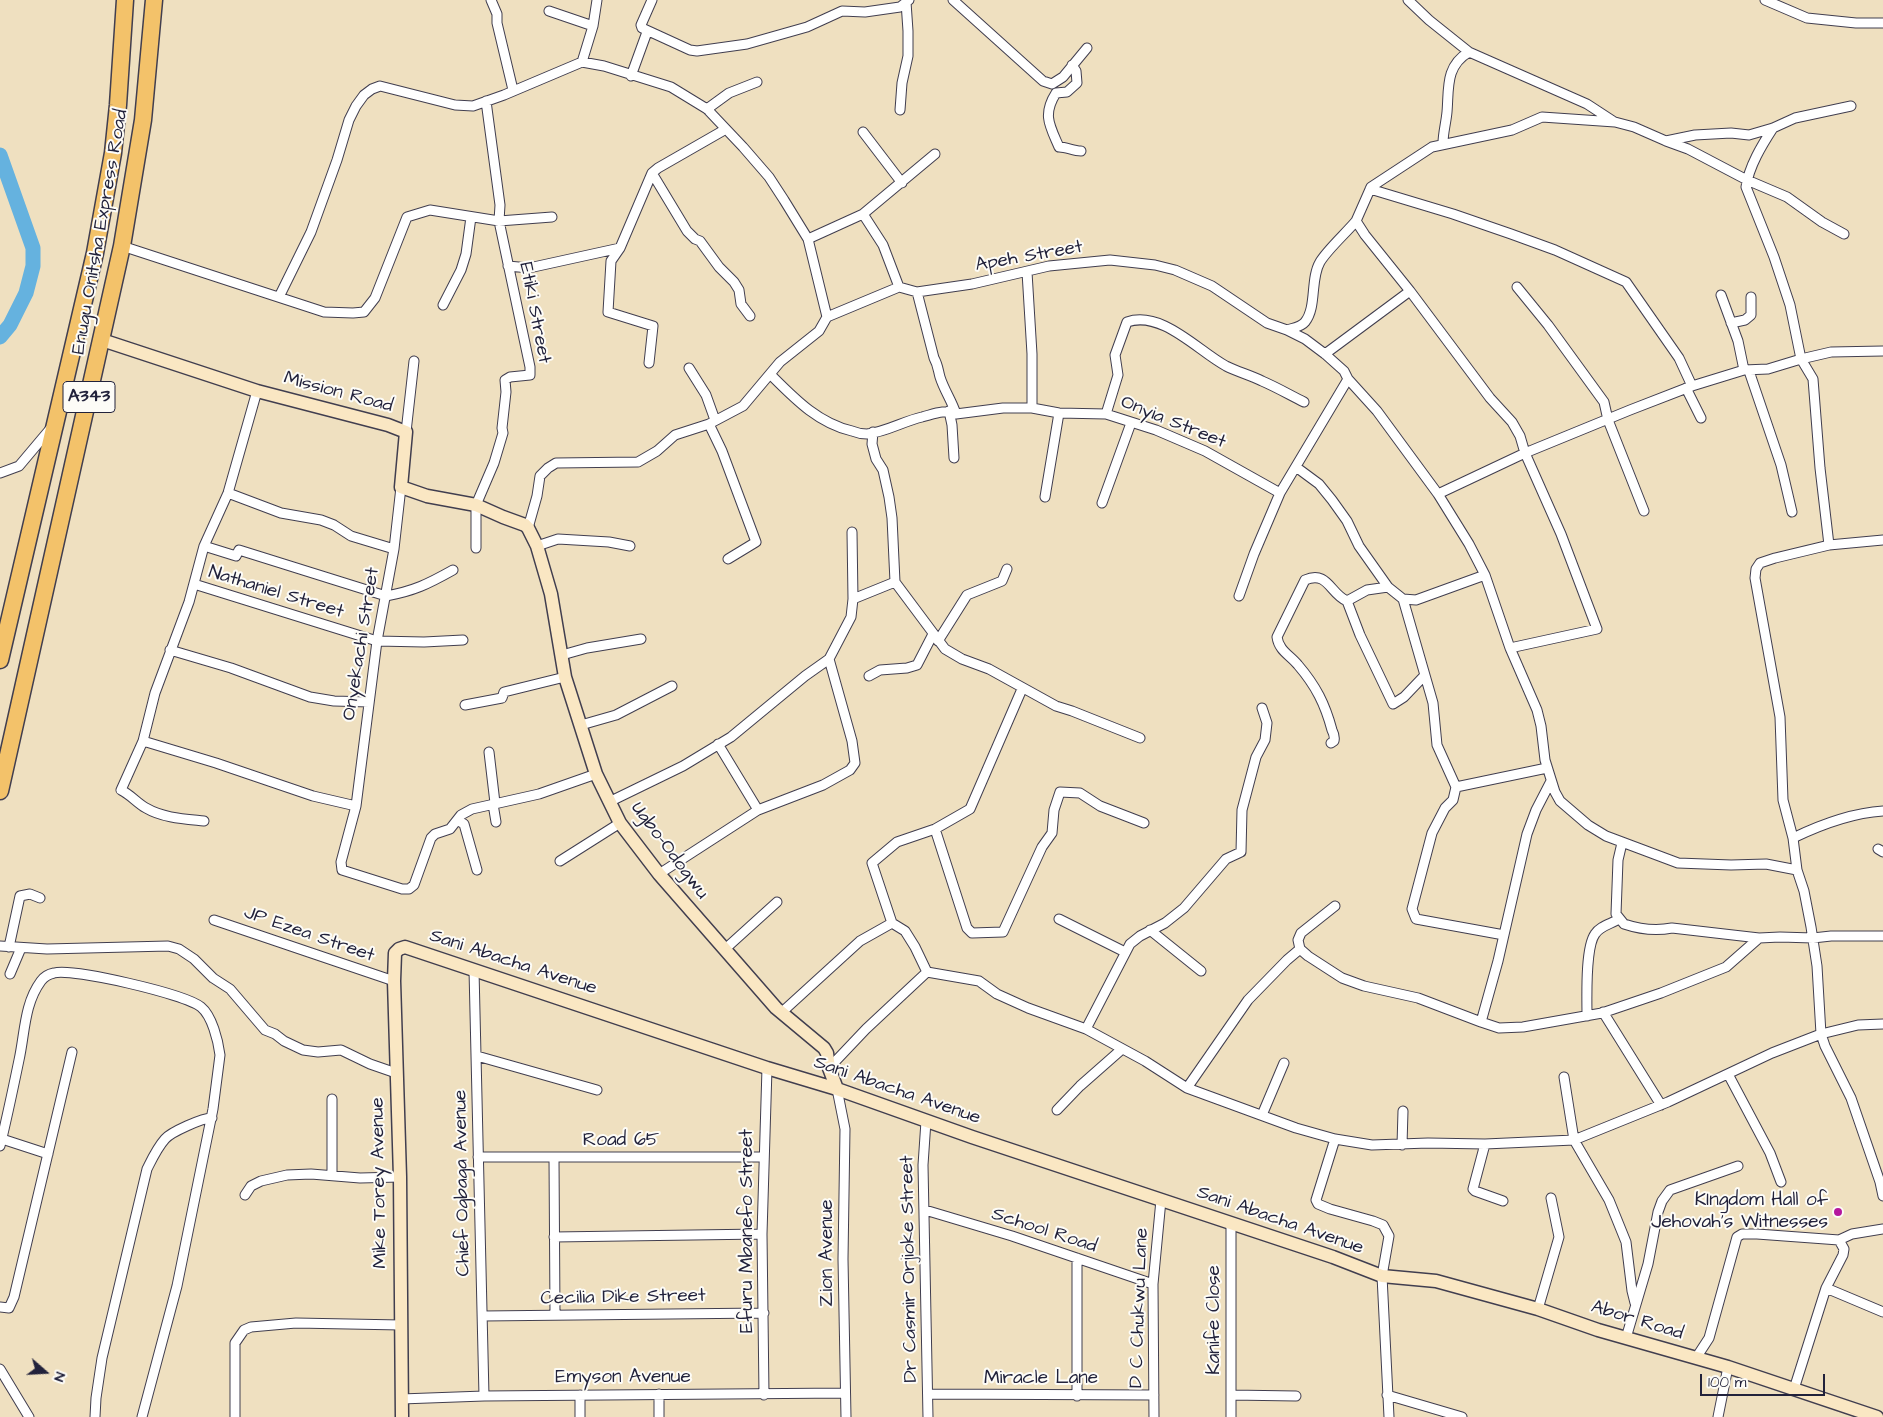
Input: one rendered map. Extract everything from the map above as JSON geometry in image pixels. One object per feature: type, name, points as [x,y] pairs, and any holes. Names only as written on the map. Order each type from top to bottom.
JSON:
[{"type":"highway","name":"Enugu Onitsha Express Road","points":[[1,651],[105,202],[118,105],[126,0]]},
{"type":"highway","name":"Enugu Onitsha Express Road","points":[[0,791],[122,246],[143,120],[154,0]]},
{"type":"street","points":[[491,0],[496,14],[513,90]]},
{"type":"street","points":[[582,62],[597,0]]},
{"type":"street","points":[[652,0],[641,25],[642,28],[647,32],[690,50],[712,50],[747,44],[808,28],[842,11],[865,12],[900,7],[908,1]]},
{"type":"street","points":[[953,0],[1043,81],[1052,84],[1063,77],[1087,48]]},
{"type":"street","points":[[1408,0],[1429,20],[1469,52],[1587,104],[1615,122]]},
{"type":"street","points":[[1766,0],[1807,18],[1856,24],[1883,23]]},
{"type":"street","points":[[900,110],[902,83],[908,56],[908,1]]},
{"type":"street","points":[[549,11],[592,26]]},
{"type":"street","points":[[631,76],[647,32]]},
{"type":"street","points":[[1443,144],[1448,82],[1460,60],[1469,52]]},
{"type":"street","points":[[279,297],[314,222],[337,160],[349,120],[364,95],[380,86],[455,105],[473,106],[582,62],[604,66],[671,87],[707,109],[769,177],[808,239],[827,317]]},
{"type":"street","points":[[1072,65],[1076,71],[1077,83],[1067,92],[1056,94],[1050,102],[1048,122],[1059,147],[1068,147],[1074,151],[1081,151]]},
{"type":"street","points":[[707,109],[729,93],[757,82]]},
{"type":"street","name":"Etiki Street","points":[[476,505],[494,463],[503,433],[505,380],[510,376],[530,375],[530,367],[499,221],[500,205],[486,101]]},
{"type":"street","points":[[1587,104],[1588,120]]},
{"type":"street","points":[[1666,141],[1695,135],[1731,133],[1749,135],[1773,128],[1795,118],[1851,106]]},
{"type":"street","points":[[1287,330],[1300,326],[1305,322],[1309,313],[1314,283],[1321,260],[1356,221],[1370,189],[1432,147],[1512,130],[1542,117],[1615,122],[1634,127],[1688,149],[1747,180],[1787,197],[1822,222],[1844,234]]},
{"type":"street","points":[[1773,128],[1763,144],[1746,186],[1772,250],[1790,305],[1801,358],[1813,379],[1820,468],[1829,545]]},
{"type":"street","points":[[649,363],[653,326],[608,312],[611,261],[620,248],[652,173],[726,129]]},
{"type":"street","points":[[863,132],[902,183]]},
{"type":"street","points":[[808,239],[863,214],[935,154]]},
{"type":"street","points":[[652,173],[687,231],[700,241],[719,267],[734,282],[739,290],[741,304],[750,316]]},
{"type":"street","points":[[1370,189],[1511,234],[1555,250],[1626,282],[1679,358],[1701,418]]},
{"type":"street","points":[[122,246],[324,312],[352,313],[364,312],[375,298],[407,217],[430,210],[499,221],[552,217]]},
{"type":"street","points":[[530,530],[540,476],[548,468],[556,463],[638,462],[657,451],[675,435],[712,422],[742,406],[771,375],[780,362],[819,331],[827,317],[899,287],[883,245],[863,214]]},
{"type":"street","points":[[443,306],[461,270],[466,254],[471,217]]},
{"type":"street","points":[[1356,221],[1379,255],[1410,291],[1490,398],[1512,422],[1520,436],[1525,453],[1560,534],[1597,629],[1510,648]]},
{"type":"street","points":[[508,266],[529,268],[620,248]]},
{"type":"street","name":"Apeh Street","points":[[899,287],[916,292],[972,284],[1055,265],[1110,260],[1156,265],[1175,270],[1212,286],[1267,323],[1305,339],[1326,354],[1344,370],[1348,379],[1376,412],[1438,494],[1469,544],[1485,575],[1510,648],[1537,710],[1547,768],[1560,801]]},
{"type":"street","points":[[1027,272],[1032,354],[1032,408]]},
{"type":"street","points":[[1517,287],[1548,325],[1604,402],[1608,420],[1644,511]]},
{"type":"street","points":[[1326,354],[1410,291]]},
{"type":"street","points":[[916,292],[934,358],[939,367],[940,377],[952,413],[954,458]]},
{"type":"street","points":[[1721,295],[1738,341],[1746,371],[1781,465],[1792,512]]},
{"type":"street","points":[[1731,324],[1745,320],[1751,315],[1751,297]]},
{"type":"street","points":[[1106,414],[1118,375],[1115,355],[1117,344],[1127,322],[1134,319],[1161,325],[1174,331],[1227,367],[1261,380],[1304,402]]},
{"type":"street","name":"Mission Road","points":[[102,340],[258,390],[388,425],[406,432],[401,487]]},
{"type":"street","points":[[1438,494],[1525,453],[1689,387],[1746,371],[1768,369],[1801,358],[1844,350],[1883,351]]},
{"type":"street","points":[[406,432],[414,361]]},
{"type":"street","points":[[690,368],[706,395],[712,422],[756,542],[728,560]]},
{"type":"street","name":"Onyia Street","points":[[771,375],[806,409],[826,422],[836,427],[868,434],[902,425],[915,419],[1003,408],[1032,408],[1059,413],[1106,414],[1156,430],[1205,451],[1280,493]]},
{"type":"street","points":[[1238,596],[1280,493],[1348,379]]},
{"type":"street","points":[[204,821],[174,818],[146,808],[129,794],[120,790],[143,741],[155,693],[189,602],[204,546],[228,493],[258,390]]},
{"type":"street","points":[[1045,497],[1059,413]]},
{"type":"street","points":[[1102,503],[1131,423]]},
{"type":"street","points":[[0,473],[19,466],[55,424]]},
{"type":"street","points":[[873,432],[872,444],[876,459],[883,470],[889,497],[892,518],[895,582],[935,638],[945,649],[953,654],[989,669],[1022,689],[1056,706],[1140,738]]},
{"type":"street","points":[[1296,467],[1319,484],[1332,500],[1359,546],[1388,587],[1403,599],[1416,600],[1485,575]]},
{"type":"street","points":[[401,487],[427,496],[476,505],[525,525],[530,530]]},
{"type":"street","name":"Onyekachi Street","points":[[401,487],[394,549],[377,641],[356,806],[342,862],[342,870],[402,889],[409,889],[414,885],[432,838],[435,834],[450,829],[457,820]]},
{"type":"street","points":[[228,493],[281,513],[321,520],[334,525],[351,536],[394,549]]},
{"type":"street","points":[[476,505],[476,548]]},
{"type":"street","name":"Ugbo-Odogwu","points":[[530,530],[537,546],[551,594],[565,677],[596,774],[620,823],[659,874],[724,950],[782,1013],[824,1048],[837,1089]]},
{"type":"street","points":[[610,802],[684,766],[731,737],[805,676],[829,659],[851,617],[853,599],[852,532]]},
{"type":"street","points":[[537,546],[558,540],[609,542],[630,546]]},
{"type":"street","points":[[1883,540],[1829,545],[1760,563],[1756,569],[1755,578],[1780,717],[1783,800],[1793,838],[1797,870],[1810,915],[1817,966],[1821,1034],[1851,1098],[1883,1196]]},
{"type":"street","points":[[204,546],[236,556],[239,550],[384,596],[417,589],[453,570]]},
{"type":"street","points":[[869,676],[880,670],[907,668],[917,664],[967,595],[1002,581],[1007,569]]},
{"type":"street","points":[[1331,743],[1335,737],[1330,718],[1321,697],[1298,665],[1280,647],[1278,637],[1304,580],[1311,577],[1322,579],[1341,598],[1347,600],[1368,590],[1388,587]]},
{"type":"street","points":[[853,599],[895,582]]},
{"type":"street","name":"Nathaniel Street","points":[[194,584],[377,641],[424,642],[463,640]]},
{"type":"street","points":[[1403,599],[1433,702],[1437,745],[1456,787],[1453,800],[1446,808],[1432,833],[1412,909],[1416,918],[1504,935]]},
{"type":"street","points":[[1347,600],[1360,635],[1393,704],[1404,697],[1425,675]]},
{"type":"street","points":[[562,655],[587,648],[641,639]]},
{"type":"street","points":[[170,650],[231,668],[310,697],[334,701],[369,702]]},
{"type":"street","points":[[659,874],[758,810],[823,785],[850,770],[855,763],[852,741],[829,659]]},
{"type":"street","points":[[465,705],[502,698],[504,692],[565,677]]},
{"type":"street","points":[[581,725],[616,715],[672,686]]},
{"type":"street","points":[[927,972],[905,931],[892,923],[872,862],[898,842],[935,829],[970,809],[1022,689]]},
{"type":"street","points":[[1086,1029],[1130,944],[1150,930],[1165,923],[1184,908],[1226,859],[1241,852],[1242,810],[1256,757],[1265,740],[1267,722],[1262,708]]},
{"type":"street","points":[[143,741],[216,763],[313,796],[356,806]]},
{"type":"street","points":[[718,744],[758,810]]},
{"type":"street","points":[[489,752],[496,822]]},
{"type":"street","points":[[1456,787],[1547,768]]},
{"type":"street","points":[[477,870],[464,824],[457,820],[472,809],[539,794],[596,774]]},
{"type":"street","points":[[1481,1022],[1504,935],[1527,834],[1536,810],[1551,781]]},
{"type":"street","points":[[935,829],[967,928],[972,933],[1004,932],[1042,846],[1052,833],[1054,810],[1060,792],[1080,793],[1100,806],[1144,823]]},
{"type":"street","points":[[1536,810],[1548,801],[1560,801],[1588,825],[1622,843],[1678,863],[1766,864],[1797,870]]},
{"type":"street","points":[[1793,838],[1837,820],[1883,811]]},
{"type":"street","points":[[560,861],[620,823]]},
{"type":"street","points":[[1622,843],[1617,873],[1616,914],[1618,919],[1624,924],[1647,929],[1665,930],[1672,928],[1760,938],[1883,936]]},
{"type":"street","points":[[40,898],[30,894],[20,896],[4,947],[168,946],[179,949],[194,959],[213,978],[230,989],[265,1030],[303,1050],[318,1052],[341,1050],[370,1064],[396,1073]]},
{"type":"street","points":[[724,950],[777,902]]},
{"type":"street","points":[[1335,906],[1301,933],[1298,940],[1300,949],[1315,962],[1342,978],[1364,986],[1418,998],[1499,1028],[1523,1027],[1587,1016],[1661,993],[1726,967],[1760,938]]},
{"type":"street","points":[[1059,919],[1125,952]]},
{"type":"street","points":[[1587,1016],[1588,965],[1593,937],[1596,932],[1618,919]]},
{"type":"street","name":"JP Ezea Street","points":[[214,920],[394,981]]},
{"type":"street","points":[[782,1013],[860,941],[892,923]]},
{"type":"street","points":[[1150,930],[1201,971]]},
{"type":"street","name":"Sani Abacha Avenue","points":[[399,949],[405,947],[767,1068],[837,1089],[1382,1276]]},
{"type":"street","points":[[10,974],[21,948]]},
{"type":"street","name":"Mike Torey Avenue","points":[[399,949],[395,953],[394,981],[400,1177],[402,1417]]},
{"type":"street","points":[[1187,1088],[1248,1000],[1281,965],[1300,949]]},
{"type":"street","name":"Chief Ogbaga Avenue","points":[[474,970],[484,1396]]},
{"type":"street","points":[[48,1154],[1,1142],[26,1018],[30,1004],[42,980],[55,972],[76,972],[188,999],[201,1007],[209,1017],[220,1055],[212,1118],[177,1286],[142,1417]]},
{"type":"street","points":[[927,972],[979,981],[997,994],[1028,1008],[1086,1029],[1164,1072],[1187,1088],[1335,1139],[1372,1145],[1428,1143],[1486,1144],[1574,1140],[1661,1105],[1772,1052],[1821,1034],[1858,1025],[1883,1024]]},
{"type":"street","points":[[829,1068],[866,1029],[927,972]]},
{"type":"street","points":[[1604,1012],[1661,1105]]},
{"type":"street","points":[[1057,1110],[1080,1086],[1122,1049]]},
{"type":"street","points":[[0,1307],[9,1308],[14,1297],[72,1052]]},
{"type":"street","points":[[477,1056],[597,1090]]},
{"type":"street","points":[[1262,1115],[1284,1063]]},
{"type":"street","name":"Efuru Mbanefo Street","points":[[764,1394],[762,1234],[767,1068]]},
{"type":"street","points":[[1728,1074],[1766,1146],[1781,1182]]},
{"type":"street","points":[[1564,1077],[1574,1140],[1609,1200],[1626,1242],[1635,1302]]},
{"type":"street","name":"Zion Avenue","points":[[837,1089],[844,1129],[845,1155],[843,1259],[846,1417]]},
{"type":"street","points":[[332,1099],[332,1175]]},
{"type":"street","points":[[1402,1145],[1403,1111]]},
{"type":"street","points":[[95,1417],[102,1358],[147,1169],[155,1152],[166,1137],[194,1123],[212,1118]]},
{"type":"street","name":"Dr Casmir Orjioke Street","points":[[926,1121],[923,1165],[928,1417]]},
{"type":"street","points":[[1335,1139],[1316,1200],[1318,1204],[1349,1216],[1382,1225],[1389,1236],[1382,1276],[1389,1417]]},
{"type":"street","points":[[1486,1144],[1472,1189],[1503,1201]]},
{"type":"street","name":"Road 65","points":[[478,1157],[764,1158]]},
{"type":"street","points":[[554,1158],[555,1314]]},
{"type":"street","points":[[1626,1338],[1635,1302],[1648,1264],[1658,1212],[1662,1201],[1670,1190],[1738,1166]]},
{"type":"street","points":[[245,1195],[252,1186],[261,1181],[288,1175],[332,1175],[360,1178],[400,1177]]},
{"type":"street","points":[[1538,1309],[1559,1237],[1550,1198]]},
{"type":"street","name":"D C Chukwu Lane","points":[[1154,1417],[1153,1284],[1161,1200]]},
{"type":"street","name":"School Road","points":[[925,1210],[1153,1284]]},
{"type":"street","name":"Kanife Close","points":[[1230,1417],[1231,1223]]},
{"type":"street","points":[[1696,1358],[1709,1338],[1737,1237],[1742,1234],[1757,1234],[1839,1240],[1852,1234],[1883,1228]]},
{"type":"street","points":[[554,1237],[762,1234]]},
{"type":"street","points":[[1794,1389],[1826,1288],[1843,1255],[1844,1249],[1839,1240]]},
{"type":"street","points":[[1077,1258],[1077,1396]]},
{"type":"street","name":"Abor Road","points":[[1382,1276],[1436,1281],[1538,1309],[1626,1338],[1728,1367],[1877,1417]]},
{"type":"street","points":[[1826,1288],[1883,1312]]},
{"type":"street","name":"Cecilia Dike Street","points":[[483,1316],[764,1313]]},
{"type":"street","points":[[234,1417],[235,1343],[244,1330],[251,1326],[296,1322],[401,1325]]},
{"type":"street","points":[[1718,1417],[1728,1367]]},
{"type":"street","points":[[0,1369],[29,1417]]},
{"type":"street","points":[[659,1394],[659,1417]]},
{"type":"street","name":"Emyson Avenue","points":[[401,1399],[659,1394],[845,1394]]},
{"type":"street","name":"Miracle Lane","points":[[929,1394],[1154,1395]]},
{"type":"street","points":[[580,1395],[580,1417]]},
{"type":"street","points":[[1388,1395],[1462,1417]]},
{"type":"street","points":[[1231,1396],[1296,1396]]},
{"type":"waterway","points":[[0,155],[33,248],[33,266],[26,293],[10,325],[0,337]]},
{"type":"place","name":"KIngdom Hall of Jehovah's Witnesses","points":[[1838,1212]]}]
